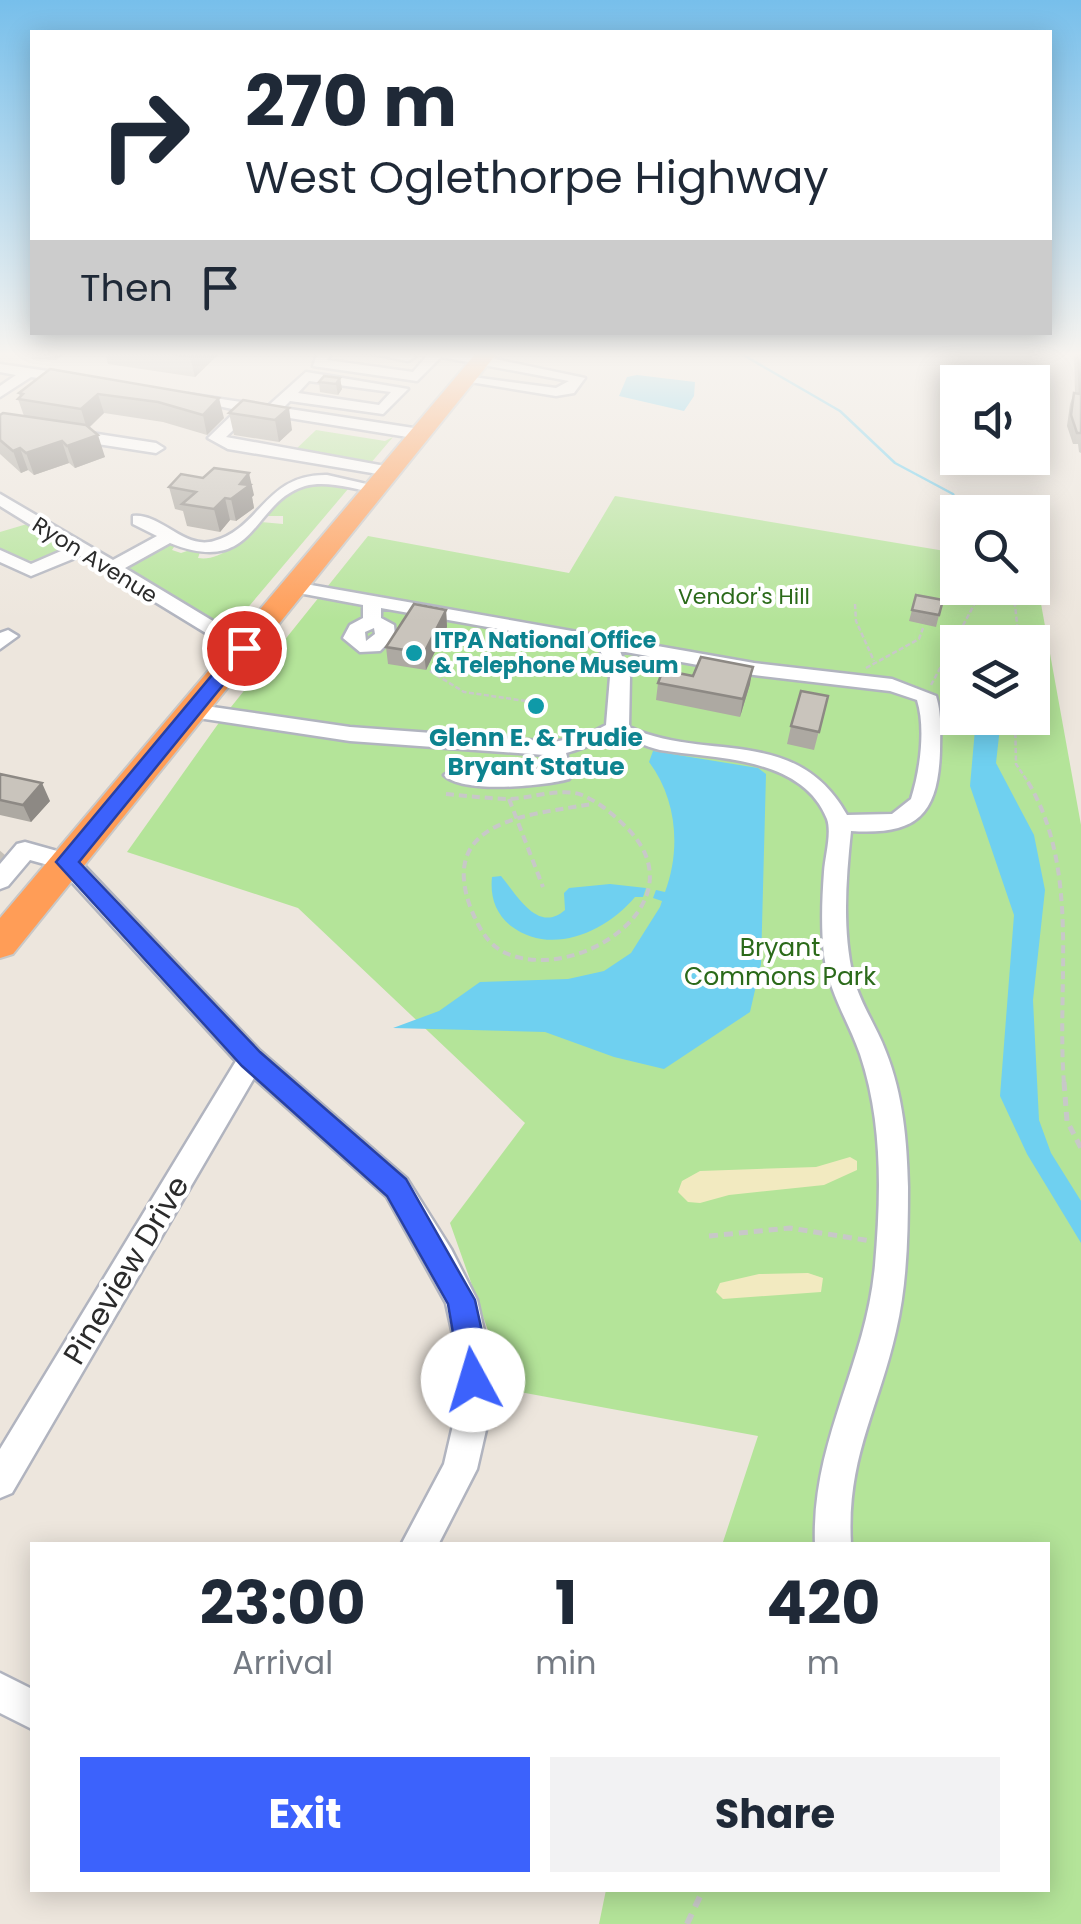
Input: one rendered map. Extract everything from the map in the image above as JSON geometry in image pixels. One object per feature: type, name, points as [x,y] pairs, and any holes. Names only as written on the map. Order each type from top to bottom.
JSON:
[{"type":"highway","points":[[0,944],[414,442]]},
{"type":"street","points":[[116,442],[156,448]]},
{"type":"street","points":[[313,442],[383,479]]},
{"type":"street","points":[[139,520],[170,536],[210,549],[237,539],[288,487],[308,480],[383,479]]},
{"type":"street","name":"Ryon Avenue","points":[[0,499],[244,648]]},
{"type":"street","points":[[237,539],[247,515],[275,499]]},
{"type":"street","points":[[0,529],[26,517]]},
{"type":"street","points":[[110,569],[170,536]]},
{"type":"street","points":[[0,554],[31,571],[78,550]]},
{"type":"street","points":[[294,587],[372,612],[607,642],[754,669],[892,685],[926,696],[931,710],[925,803],[914,816],[888,824],[840,823]]},
{"type":"street","points":[[607,642],[620,677],[616,728]]},
{"type":"street","points":[[192,711],[350,734],[554,748],[593,740],[616,728],[653,742],[792,767],[808,775],[830,799],[840,823],[836,896],[839,963],[852,1011],[872,1051],[888,1115],[893,1165],[890,1246],[880,1330],[837,1456],[830,1491],[833,1542]]},
{"type":"street","points":[[450,784],[510,800],[561,774],[554,748]]},
{"type":"street","points":[[0,880],[11,849],[67,862],[251,1059],[396,1188],[461,1300],[473,1354],[474,1408],[460,1469],[421,1542]]},
{"type":"street","name":"Pineview Drive","points":[[0,1481],[251,1059]]},
{"type":"street","points":[[0,1692],[30,1709]]},
{"type":"path","points":[[964,625],[982,590],[995,590],[1015,605],[1018,625]]},
{"type":"path","points":[[855,604],[854,621],[874,652],[874,661]]},
{"type":"path","points":[[851,679],[874,661],[885,660],[900,645],[916,641],[923,628]]},
{"type":"path","points":[[926,696],[940,670]]},
{"type":"path","points":[[430,671],[462,692],[533,702]]},
{"type":"path","points":[[1015,735],[1016,764],[1046,809],[1066,886],[1060,1035],[1067,1121],[1081,1148]]},
{"type":"path","points":[[450,784],[510,800],[592,804]]},
{"type":"path","points":[[578,792],[633,831],[652,874],[652,887],[638,915],[618,932],[575,954],[533,958],[502,951],[490,943],[468,899],[460,866],[468,846],[488,829],[510,800],[578,792]]},
{"type":"path","points":[[510,800],[543,887]]},
{"type":"path","points":[[710,1236],[746,1226],[777,1225],[825,1230],[890,1246]]},
{"type":"path","points":[[687,1924],[702,1892]]},
{"type":"green space","points":[[304,442],[389,442],[370,464],[294,451]]},
{"type":"green space","points":[[323,483],[348,489],[234,624],[222,627],[126,570],[170,542],[176,544],[172,550],[181,553],[193,549],[200,552],[198,558],[224,553],[261,522],[283,524],[283,516],[266,516],[289,492]]},
{"type":"green space","name":"Bryant Commons Park","points":[[615,496],[940,550],[940,605],[1041,605],[1045,625],[940,625],[940,735],[1050,735],[1050,654],[1081,825],[1081,1924],[599,1924],[606,1892],[1050,1892],[1050,1542],[723,1542],[758,1436],[509,1390],[450,1223],[525,1123],[298,908],[127,852],[223,717],[368,536],[569,573]]},
{"type":"green space","points":[[27,524],[68,550],[33,561],[0,548],[0,532]]},
{"type":"sand","points":[[850,1157],[857,1161],[857,1170],[824,1185],[729,1195],[700,1203],[688,1202],[678,1192],[682,1181],[700,1171],[816,1167]]},
{"type":"sand","points":[[808,1273],[823,1278],[821,1292],[723,1299],[716,1292],[720,1283],[759,1274]]},
{"type":"water","points":[[974,735],[999,735],[996,763],[1034,835],[1045,890],[1033,1000],[1039,1120],[1051,1153],[1081,1201],[1081,1243],[1027,1154],[1000,1096],[1014,915],[970,786]]},
{"type":"water","points":[[653,751],[758,768],[766,774],[761,964],[750,1012],[664,1069],[614,1057],[545,1032],[393,1028],[439,1011],[480,982],[568,979],[604,971],[631,953],[660,907],[662,901],[653,898],[656,890],[665,892],[673,859],[671,808],[649,762]]},
{"type":"water","points":[[501,876],[529,909],[546,917],[565,910],[564,893],[569,888],[610,884],[646,888],[643,897],[635,897],[593,930],[559,940],[543,939],[526,935],[501,916],[493,897],[492,877]]},
{"type":"building","points":[[2,442],[60,442],[26,453],[20,448],[13,451]]},
{"type":"building","points":[[214,468],[249,473],[240,484],[250,485],[231,499],[225,498],[214,509],[182,504],[196,492],[169,487],[181,474],[203,478]]},
{"type":"building","points":[[916,595],[940,599],[942,605],[939,615],[912,610]]},
{"type":"building","points":[[414,604],[446,610],[424,653],[386,647]]},
{"type":"building","points":[[701,657],[753,667],[743,699],[658,683],[663,670],[693,676]]},
{"type":"building","points":[[801,691],[828,696],[819,732],[791,726]]},
{"type":"building","points":[[0,774],[42,783],[23,805],[0,800]]},
{"type":"waterway","points":[[873,442],[895,463],[953,495]]},
{"type":"tunnel","points":[[0,861],[5,855]]},
{"type":"place","name":"ITPA National Office & Telephone Museum","points":[[414,653]]},
{"type":"place","name":"Glenn E. & Trudie Bryant Statue","points":[[536,706]]},
{"type":"route","points":[[244,648],[67,862],[251,1059],[396,1188],[461,1300],[473,1354],[473,1380]]},
{"type":"park label","name":"Vendor's Hill","points":[[744,596]]}]
